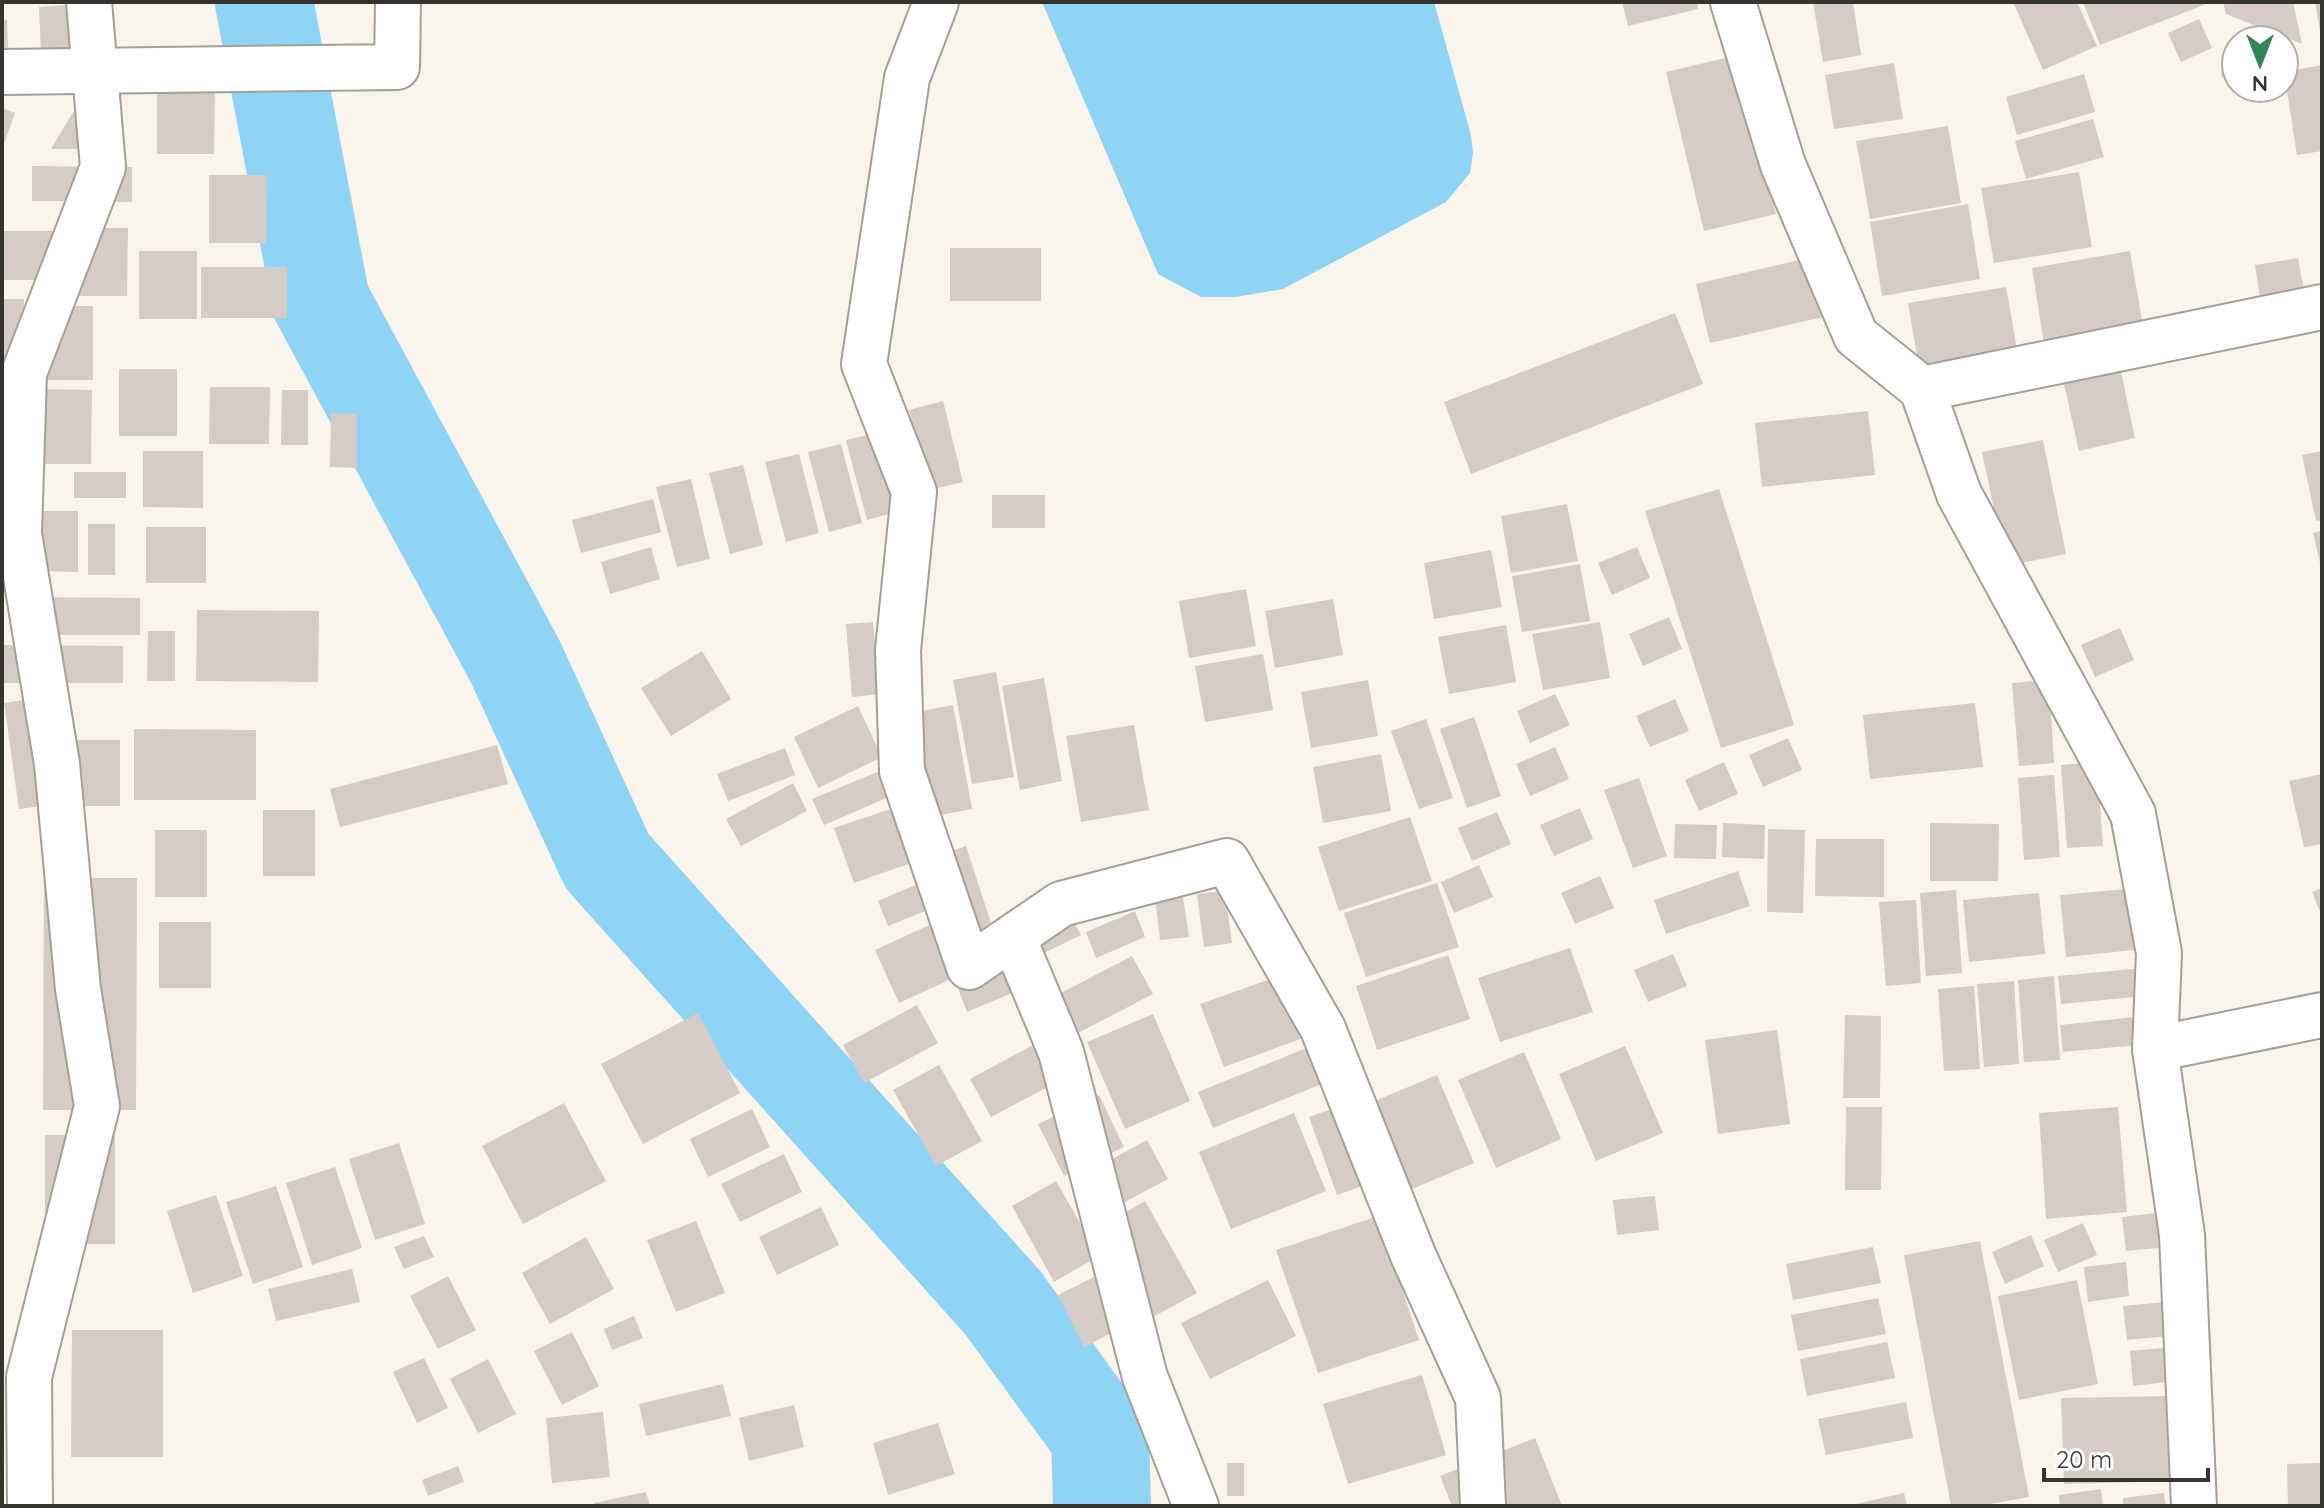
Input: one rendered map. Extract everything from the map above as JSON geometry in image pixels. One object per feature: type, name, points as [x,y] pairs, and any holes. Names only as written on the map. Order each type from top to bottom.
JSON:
[{"type":"street","points":[[30,1506],[29,1377],[97,1106],[78,989],[57,764],[19,534],[24,373],[103,167],[117,71],[89,2]]},
{"type":"street","points":[[2,72],[397,67],[398,2]]},
{"type":"street","points":[[936,2],[907,78],[864,364],[914,492],[898,650],[902,771],[969,967],[1061,904],[1227,861],[1323,1029],[1413,1255],[1478,1398],[1483,1506]]},
{"type":"street","points":[[1733,2],[1783,165],[1856,336],[1922,389],[1959,494],[2133,814],[2159,953],[2155,1049],[2182,1235],[2194,1506]]},
{"type":"street","points":[[1922,389],[2322,307]]},
{"type":"street","points":[[1013,937],[1061,1052],[1145,1377],[1196,1506]]},
{"type":"street","points":[[2155,1049],[2322,1015]]},
{"type":"water","points":[[1042,2],[1434,2],[1471,135],[1473,153],[1470,173],[1446,202],[1283,289],[1236,297],[1201,297],[1158,274]]},
{"type":"building","points":[[1622,2],[1697,2],[1698,9],[1628,26]]},
{"type":"building","points":[[1813,2],[1853,2],[1861,55],[1823,62]]},
{"type":"building","points":[[2013,2],[2077,2],[2097,46],[2043,70]]},
{"type":"building","points":[[2083,2],[2203,2],[2204,5],[2100,45]]},
{"type":"building","points":[[2223,2],[2293,2],[2298,24],[2251,24],[2226,14]]},
{"type":"building","points":[[2315,2],[2322,2],[2322,31],[2320,31]]},
{"type":"building","points":[[83,4],[86,50],[41,53],[39,7]]},
{"type":"building","points":[[2199,19],[2212,48],[2181,62],[2168,33]]},
{"type":"building","points":[[2,20],[7,20],[9,75],[2,76]]},
{"type":"building","points":[[1738,55],[1776,214],[1704,231],[1666,72]]},
{"type":"building","points":[[1894,63],[1903,119],[1834,129],[1825,75]]},
{"type":"building","points":[[2322,65],[2322,151],[2297,155],[2289,104],[2300,104],[2300,69]]},
{"type":"building","points":[[97,73],[117,149],[51,149]]},
{"type":"building","points":[[2084,74],[2095,112],[2017,135],[2006,97]]},
{"type":"building","points":[[157,86],[215,86],[214,154],[157,154]]},
{"type":"building","points":[[2,108],[15,113],[2,149]]},
{"type":"building","points":[[2093,119],[2104,157],[2026,179],[2015,141]]},
{"type":"building","points":[[1948,126],[1961,203],[1870,219],[1856,141]]},
{"type":"building","points":[[32,166],[132,167],[132,202],[32,201]]},
{"type":"building","points":[[2079,172],[2092,247],[1994,263],[1981,188]]},
{"type":"building","points":[[209,175],[267,175],[266,243],[209,243]]},
{"type":"building","points":[[1968,204],[1980,279],[1882,296],[1870,222]]},
{"type":"building","points":[[69,228],[128,228],[127,296],[69,296]]},
{"type":"building","points":[[2,231],[57,231],[57,280],[2,280]]},
{"type":"building","points":[[950,248],[1041,248],[1041,301],[950,301]]},
{"type":"building","points":[[139,251],[197,251],[197,319],[139,319]]},
{"type":"building","points":[[2130,251],[2143,326],[2044,343],[2032,268]]},
{"type":"building","points":[[1808,258],[1823,317],[1710,343],[1696,284]]},
{"type":"building","points":[[2298,258],[2305,296],[2261,304],[2255,265]]},
{"type":"building","points":[[201,267],[287,267],[287,318],[201,318]]},
{"type":"building","points":[[2006,287],[2019,361],[1921,378],[1908,303]]},
{"type":"building","points":[[2,299],[24,299],[24,373],[2,373]]},
{"type":"building","points":[[39,306],[93,306],[93,380],[39,380]]},
{"type":"building","points":[[1675,313],[1703,384],[1471,474],[1444,402]]},
{"type":"building","points":[[119,369],[177,369],[177,436],[119,436]]},
{"type":"building","points":[[2121,372],[2135,438],[2079,451],[2064,384]]},
{"type":"building","points":[[210,387],[270,387],[269,444],[209,444]]},
{"type":"building","points":[[38,389],[92,390],[91,464],[37,464]]},
{"type":"building","points":[[282,390],[308,390],[308,445],[281,445]]},
{"type":"building","points":[[943,401],[963,482],[930,490],[909,410]]},
{"type":"building","points":[[1868,411],[1875,475],[1762,487],[1755,423]]},
{"type":"building","points":[[331,413],[357,414],[357,468],[330,467]]},
{"type":"building","points":[[880,432],[900,511],[867,520],[846,440]]},
{"type":"building","points":[[2043,440],[2066,554],[2006,566],[1982,452]]},
{"type":"building","points":[[841,444],[862,523],[829,532],[808,452]]},
{"type":"building","points":[[143,451],[203,451],[203,508],[143,507]]},
{"type":"building","points":[[2322,451],[2322,520],[2316,521],[2302,455]]},
{"type":"building","points":[[799,454],[819,533],[786,542],[765,462]]},
{"type":"building","points":[[743,465],[763,545],[730,554],[709,473]]},
{"type":"building","points":[[74,472],[126,472],[126,498],[74,498]]},
{"type":"building","points":[[691,479],[710,559],[677,567],[656,487]]},
{"type":"building","points":[[1719,489],[1794,725],[1721,748],[1645,511]]},
{"type":"building","points":[[992,495],[1045,495],[1045,528],[992,528]]},
{"type":"building","points":[[653,499],[661,532],[581,553],[572,520]]},
{"type":"building","points":[[1567,504],[1578,561],[1511,573],[1501,516]]},
{"type":"building","points":[[41,511],[78,511],[78,572],[40,571]]},
{"type":"building","points":[[88,524],[115,524],[115,575],[88,575]]},
{"type":"building","points":[[146,527],[206,527],[206,583],[146,583]]},
{"type":"building","points":[[2322,531],[2322,567],[2321,567],[2313,533]]},
{"type":"building","points":[[651,547],[660,579],[610,594],[601,562]]},
{"type":"building","points":[[1637,547],[1650,578],[1612,595],[1598,563]]},
{"type":"building","points":[[1491,550],[1502,607],[1434,619],[1424,563]]},
{"type":"building","points":[[1580,564],[1590,621],[1522,632],[1512,576]]},
{"type":"building","points":[[1246,589],[1256,646],[1189,658],[1179,601]]},
{"type":"building","points":[[14,597],[140,598],[140,635],[14,635]]},
{"type":"building","points":[[1333,599],[1343,655],[1275,668],[1265,611]]},
{"type":"building","points":[[197,610],[319,611],[318,682],[196,681]]},
{"type":"building","points":[[1669,617],[1682,649],[1643,666],[1629,634]]},
{"type":"building","points":[[873,622],[880,694],[852,697],[846,624]]},
{"type":"building","points":[[1600,622],[1610,678],[1543,690],[1532,634]]},
{"type":"building","points":[[1506,625],[1516,682],[1449,694],[1438,637]]},
{"type":"building","points":[[2120,628],[2134,660],[2095,677],[2081,645]]},
{"type":"building","points":[[148,631],[175,631],[175,681],[147,681]]},
{"type":"building","points":[[2,645],[123,646],[123,683],[2,683]]},
{"type":"building","points":[[702,651],[731,699],[671,736],[641,688]]},
{"type":"building","points":[[1263,654],[1273,710],[1205,722],[1195,666]]},
{"type":"building","points":[[996,672],[1014,777],[972,784],[953,680]]},
{"type":"building","points":[[1044,678],[1062,781],[1020,790],[1002,686]]},
{"type":"building","points":[[1368,680],[1378,736],[1311,748],[1301,692]]},
{"type":"building","points":[[2049,680],[2054,763],[2019,766],[2012,683]]},
{"type":"building","points":[[1555,694],[1570,725],[1530,743],[1517,711]]},
{"type":"building","points":[[44,697],[58,804],[19,809],[4,703]]},
{"type":"building","points":[[1675,699],[1689,731],[1650,747],[1636,716]]},
{"type":"building","points":[[1975,703],[1983,767],[1870,779],[1863,715]]},
{"type":"building","points":[[953,705],[972,809],[930,817],[911,713]]},
{"type":"building","points":[[858,706],[882,757],[818,788],[794,737]]},
{"type":"building","points":[[1474,717],[1501,796],[1467,808],[1440,729]]},
{"type":"building","points":[[1426,719],[1453,798],[1419,809],[1391,731]]},
{"type":"building","points":[[1134,725],[1149,810],[1081,822],[1066,736]]},
{"type":"building","points":[[134,729],[256,730],[256,800],[134,800]]},
{"type":"building","points":[[1788,738],[1802,770],[1763,787],[1749,755]]},
{"type":"building","points":[[68,740],[120,740],[120,806],[68,806]]},
{"type":"building","points":[[497,745],[508,784],[340,827],[330,789]]},
{"type":"building","points":[[1555,747],[1569,779],[1530,796],[1516,764]]},
{"type":"building","points":[[785,748],[795,775],[728,801],[717,774]]},
{"type":"building","points":[[1381,754],[1391,811],[1323,823],[1313,767]]},
{"type":"building","points":[[1724,762],[1738,794],[1699,811],[1685,780]]},
{"type":"building","points":[[2097,762],[2103,846],[2067,848],[2061,765]]},
{"type":"building","points":[[887,768],[898,793],[824,825],[812,799]]},
{"type":"building","points":[[2322,774],[2322,844],[2304,847],[2289,781]]},
{"type":"building","points":[[2054,775],[2060,857],[2024,860],[2018,778]]},
{"type":"building","points":[[1639,778],[1667,856],[1633,868],[1604,790]]},
{"type":"building","points":[[793,783],[807,811],[741,846],[726,819]]},
{"type":"building","points":[[897,807],[917,861],[854,883],[834,828]]},
{"type":"building","points":[[1580,808],[1593,839],[1554,856],[1540,825]]},
{"type":"building","points":[[263,810],[315,810],[315,876],[263,876]]},
{"type":"building","points":[[1497,812],[1511,844],[1472,861],[1458,828]]},
{"type":"building","points":[[1410,817],[1432,881],[1339,911],[1318,847]]},
{"type":"building","points":[[1723,823],[1765,825],[1764,859],[1722,857]]},
{"type":"building","points":[[1930,823],[1999,824],[1998,881],[1930,881]]},
{"type":"building","points":[[1675,824],[1717,825],[1716,859],[1674,858]]},
{"type":"building","points":[[1768,829],[1805,830],[1803,913],[1767,912]]},
{"type":"building","points":[[155,830],[207,830],[207,897],[155,897]]},
{"type":"building","points":[[1816,839],[1884,839],[1884,897],[1815,896]]},
{"type":"building","points":[[966,846],[995,935],[971,942],[942,855]]},
{"type":"building","points":[[1479,865],[1493,897],[1454,913],[1441,882]]},
{"type":"building","points":[[1738,871],[1750,906],[1666,934],[1654,900]]},
{"type":"building","points":[[1600,876],[1614,908],[1575,924],[1561,893]]},
{"type":"building","points":[[44,878],[137,878],[136,1110],[43,1110]]},
{"type":"building","points":[[927,880],[938,906],[888,926],[878,901]]},
{"type":"building","points":[[1437,883],[1459,947],[1366,977],[1344,913]]},
{"type":"building","points":[[1181,884],[1189,937],[1160,940],[1154,888]]},
{"type":"building","points":[[2137,888],[2143,949],[2066,957],[2060,895]]},
{"type":"building","points":[[2322,888],[2322,917],[2312,892]]},
{"type":"building","points":[[1956,890],[1962,973],[1926,976],[1920,893]]},
{"type":"building","points":[[1225,891],[1232,943],[1204,947],[1197,894]]},
{"type":"building","points":[[2039,893],[2045,954],[1969,962],[1963,900]]},
{"type":"building","points":[[1916,900],[1921,983],[1886,986],[1879,902]]},
{"type":"building","points":[[1135,911],[1145,937],[1096,958],[1086,932]]},
{"type":"building","points":[[1071,917],[1081,935],[1019,965],[1010,947]]},
{"type":"building","points":[[159,922],[211,922],[211,988],[159,988]]},
{"type":"building","points":[[936,922],[960,975],[899,1003],[875,950]]},
{"type":"building","points":[[1570,948],[1593,1012],[1500,1042],[1478,978]]},
{"type":"building","points":[[1673,954],[1687,986],[1648,1002],[1634,970]]},
{"type":"building","points":[[1448,955],[1470,1019],[1377,1050],[1356,986]]},
{"type":"building","points":[[1132,956],[1153,994],[1078,1033],[1057,995]]},
{"type":"building","points":[[1006,966],[1017,991],[967,1012],[957,986]]},
{"type":"building","points":[[2143,968],[2145,996],[2061,1004],[2058,976]]},
{"type":"building","points":[[1279,976],[1303,1038],[1224,1067],[1200,1004]]},
{"type":"building","points":[[2054,976],[2060,1060],[2024,1062],[2018,980]]},
{"type":"building","points":[[2014,981],[2019,1064],[1984,1067],[1977,984]]},
{"type":"building","points":[[1974,986],[1980,1069],[1944,1071],[1938,989]]},
{"type":"building","points":[[917,1005],[938,1043],[864,1083],[843,1045]]},
{"type":"building","points":[[698,1013],[740,1093],[643,1144],[601,1064]]},
{"type":"building","points":[[1153,1014],[1190,1101],[1125,1129],[1087,1042]]},
{"type":"building","points":[[1845,1015],[1881,1016],[1880,1098],[1843,1098]]},
{"type":"building","points":[[2144,1016],[2148,1044],[2063,1052],[2060,1025]]},
{"type":"building","points":[[1777,1030],[1790,1124],[1718,1134],[1705,1040]]},
{"type":"building","points":[[1044,1039],[1065,1078],[991,1117],[970,1079]]},
{"type":"building","points":[[1319,1043],[1334,1079],[1213,1128],[1198,1092]]},
{"type":"building","points":[[1625,1046],[1663,1133],[1596,1161],[1559,1074]]},
{"type":"building","points":[[1524,1052],[1561,1139],[1496,1168],[1458,1080]]},
{"type":"building","points":[[939,1065],[982,1141],[936,1166],[893,1090]]},
{"type":"building","points":[[1437,1075],[1474,1163],[1407,1191],[1370,1103]]},
{"type":"building","points":[[1099,1095],[1124,1147],[1064,1176],[1038,1124]]},
{"type":"building","points":[[564,1103],[606,1181],[523,1224],[482,1146]]},
{"type":"building","points":[[1343,1105],[1371,1183],[1337,1195],[1309,1117]]},
{"type":"building","points":[[1846,1107],[1882,1107],[1881,1190],[1845,1190]]},
{"type":"building","points":[[2118,1107],[2127,1212],[2046,1219],[2039,1113]]},
{"type":"building","points":[[752,1109],[770,1147],[708,1177],[690,1139]]},
{"type":"building","points":[[1294,1113],[1326,1191],[1231,1229],[1199,1152]]},
{"type":"building","points":[[45,1135],[115,1135],[115,1244],[45,1244]]},
{"type":"building","points":[[1147,1140],[1168,1179],[1093,1219],[1073,1180]]},
{"type":"building","points":[[399,1143],[425,1224],[375,1240],[349,1159]]},
{"type":"building","points":[[784,1154],[802,1192],[740,1222],[721,1184]]},
{"type":"building","points":[[335,1167],[362,1248],[312,1265],[286,1183]]},
{"type":"building","points":[[1056,1181],[1099,1256],[1054,1282],[1012,1206]]},
{"type":"building","points":[[276,1186],[303,1267],[253,1284],[226,1202]]},
{"type":"building","points":[[216,1195],[243,1276],[193,1293],[167,1211]]},
{"type":"building","points":[[1655,1196],[1659,1230],[1617,1235],[1613,1200]]},
{"type":"building","points":[[1145,1201],[1197,1293],[1151,1318],[1100,1227]]},
{"type":"building","points":[[821,1207],[839,1245],[777,1275],[759,1237]]},
{"type":"building","points":[[2164,1212],[2168,1247],[2126,1251],[2122,1217]]},
{"type":"building","points":[[1378,1216],[1419,1340],[1318,1373],[1276,1250]]},
{"type":"building","points":[[696,1221],[725,1293],[676,1312],[647,1240]]},
{"type":"building","points":[[2083,1223],[2097,1255],[2058,1272],[2044,1240]]},
{"type":"building","points":[[2031,1235],[2044,1266],[2005,1284],[1992,1252]]},
{"type":"building","points":[[424,1236],[434,1257],[404,1269],[394,1247]]},
{"type":"building","points":[[586,1237],[614,1289],[550,1324],[522,1273]]},
{"type":"building","points":[[1980,1241],[2029,1497],[1979,1506],[1951,1506],[1904,1255]]},
{"type":"building","points":[[1873,1247],[1881,1283],[1793,1300],[1786,1264]]},
{"type":"building","points":[[2126,1262],[2129,1296],[2088,1302],[2084,1267]]},
{"type":"building","points":[[352,1269],[360,1302],[276,1321],[268,1289]]},
{"type":"building","points":[[1108,1270],[1134,1321],[1084,1347],[1058,1295]]},
{"type":"building","points":[[448,1276],[476,1330],[438,1349],[410,1296]]},
{"type":"building","points":[[1268,1280],[1296,1336],[1210,1379],[1181,1323]]},
{"type":"building","points":[[2077,1280],[2098,1384],[2019,1400],[1998,1296]]},
{"type":"building","points":[[1878,1298],[1886,1334],[1798,1351],[1791,1315]]},
{"type":"building","points":[[2165,1302],[2169,1336],[2127,1340],[2123,1306]]},
{"type":"building","points":[[634,1316],[643,1338],[612,1350],[604,1329]]},
{"type":"building","points":[[72,1330],[163,1330],[163,1457],[71,1457]]},
{"type":"building","points":[[572,1332],[599,1386],[562,1405],[534,1351]]},
{"type":"building","points":[[1887,1342],[1895,1378],[1807,1396],[1800,1359]]},
{"type":"building","points":[[2172,1347],[2176,1381],[2133,1386],[2130,1351]]},
{"type":"building","points":[[424,1358],[448,1408],[417,1423],[393,1372]]},
{"type":"building","points":[[488,1359],[516,1414],[478,1433],[450,1379]]},
{"type":"building","points":[[1422,1375],[1446,1455],[1348,1484],[1323,1404]]},
{"type":"building","points":[[723,1384],[731,1416],[646,1436],[639,1404]]},
{"type":"building","points":[[2172,1396],[2174,1481],[2064,1484],[2061,1398]]},
{"type":"building","points":[[1906,1402],[1913,1438],[1826,1455],[1818,1419]]},
{"type":"building","points":[[794,1405],[804,1447],[749,1461],[739,1418]]},
{"type":"building","points":[[603,1412],[610,1477],[552,1483],[546,1418]]},
{"type":"building","points":[[938,1423],[955,1474],[888,1495],[873,1443]]},
{"type":"building","points":[[1535,1438],[1562,1506],[1452,1506],[1440,1476]]},
{"type":"building","points":[[1227,1463],[1244,1463],[1244,1496],[1227,1496]]},
{"type":"building","points":[[2322,1463],[2322,1506],[2288,1506],[2287,1464]]},
{"type":"building","points":[[458,1466],[464,1482],[428,1496],[422,1480]]},
{"type":"building","points":[[2101,1489],[2103,1506],[2060,1506],[2059,1495]]},
{"type":"building","points":[[646,1492],[650,1506],[595,1506],[594,1503]]},
{"type":"building","points":[[1904,1493],[1907,1506],[1852,1506],[1852,1505]]},
{"type":"building","points":[[2164,1493],[2166,1506],[2123,1506],[2123,1498]]},
{"type":"waterway","points":[[264,2],[321,302],[515,661],[607,861],[1003,1303],[1100,1436],[1102,1506]]}]
